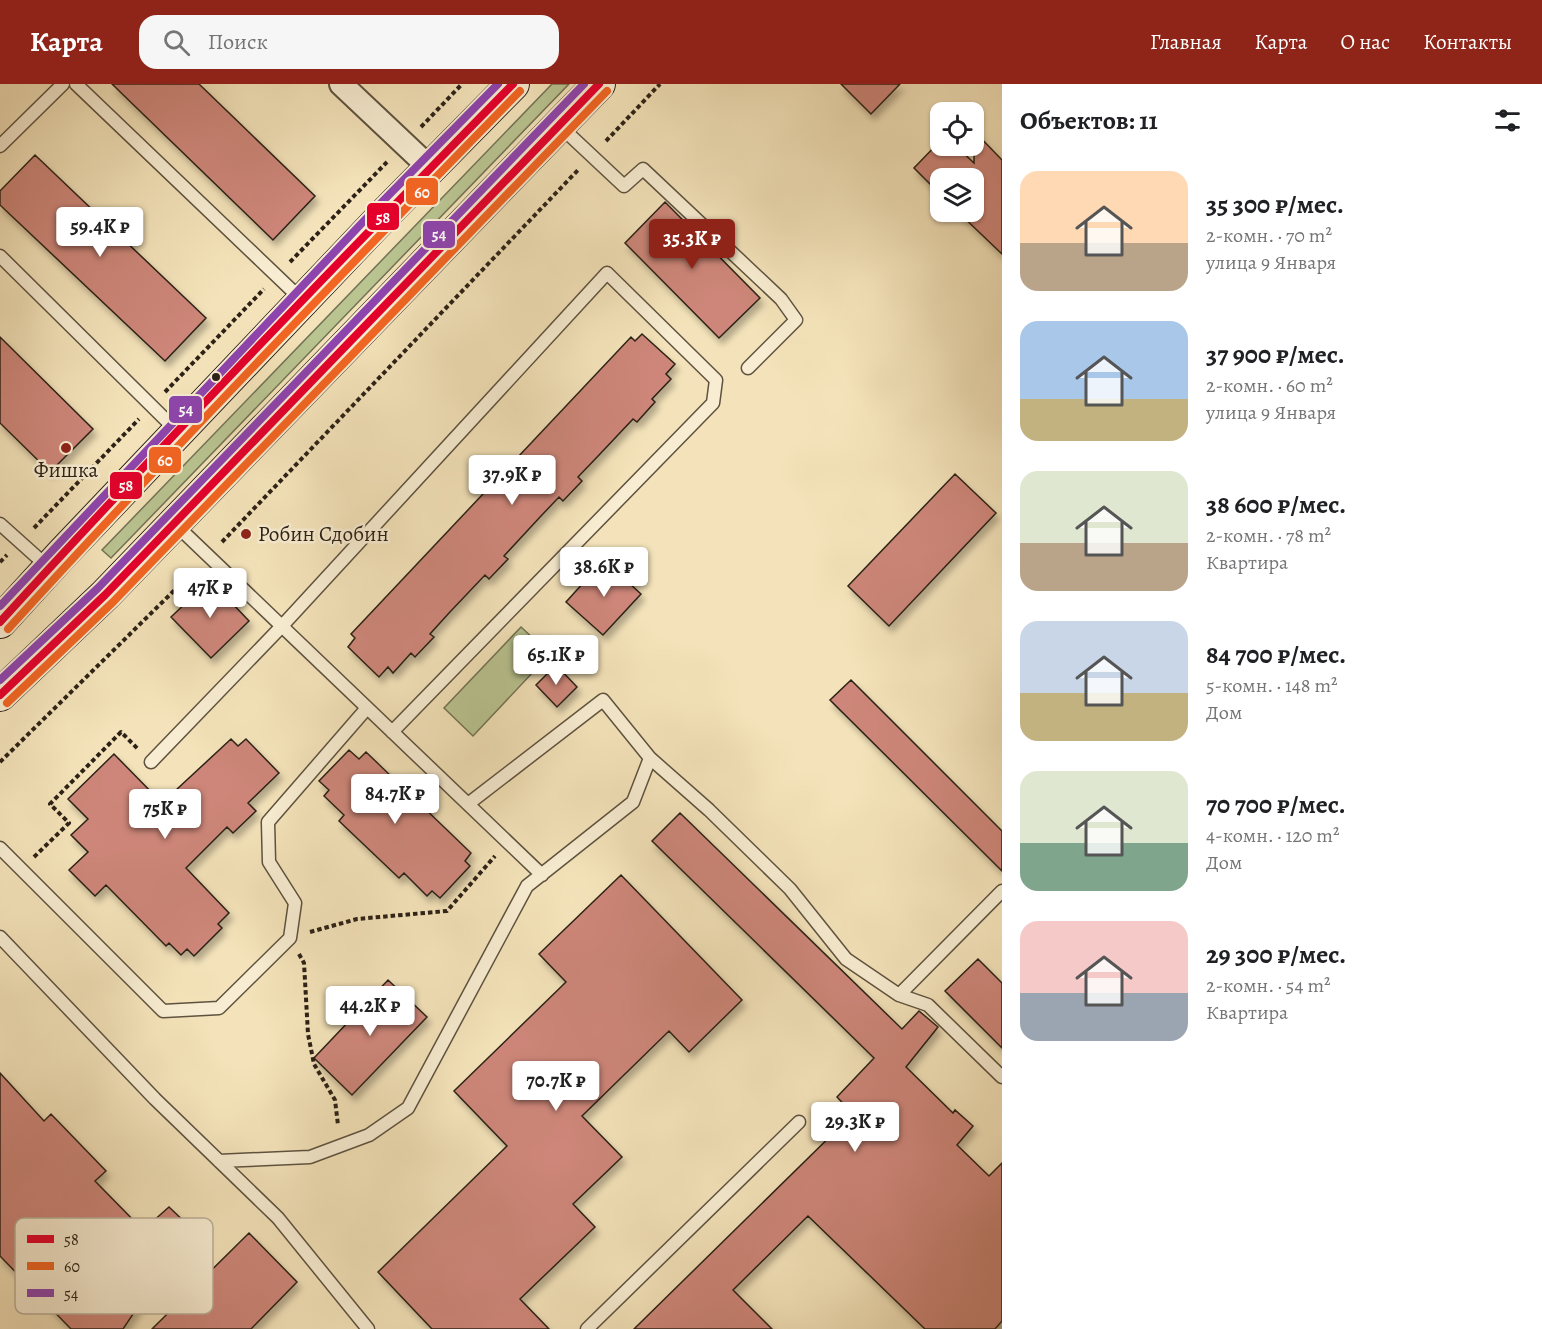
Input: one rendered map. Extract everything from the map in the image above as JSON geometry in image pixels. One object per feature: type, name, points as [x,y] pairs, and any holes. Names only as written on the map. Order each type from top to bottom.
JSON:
[{"type":"main road","points":[[0,622],[178,432],[513,84]]},
{"type":"main road","points":[[0,695],[105,595],[599,84]]},
{"type":"street","points":[[341,84],[430,168]]},
{"type":"lane","points":[[0,146],[63,84]]},
{"type":"lane","points":[[76,84],[303,301]]},
{"type":"lane","points":[[559,126],[624,186],[644,169],[781,299],[796,320],[748,368]]},
{"type":"lane","points":[[0,256],[178,432]]},
{"type":"lane","points":[[152,762],[282,626],[607,273],[716,380],[713,403],[392,732]]},
{"type":"lane","points":[[0,524],[49,568]]},
{"type":"lane","points":[[174,524],[542,875]]},
{"type":"lane","points":[[468,804],[603,700],[650,758],[710,810],[790,889],[846,959],[899,995],[928,1005],[1002,1077]]},
{"type":"lane","points":[[0,848],[163,1011],[219,1008],[290,938],[295,903],[269,862],[268,822],[367,708]]},
{"type":"lane","points":[[219,1161],[310,1157],[369,1135],[408,1108],[527,886],[633,802],[650,758]]},
{"type":"lane","points":[[899,995],[1002,891]]},
{"type":"lane","points":[[0,937],[155,1099],[278,1218],[368,1329]]},
{"type":"lane","points":[[587,1329],[799,1122]]},
{"type":"path","points":[[0,562],[462,84]]},
{"type":"path","points":[[0,762],[208,556],[660,84]]},
{"type":"path","points":[[21,870],[69,823],[50,804],[121,732],[152,762]]},
{"type":"path","points":[[340,1146],[335,1100],[314,1064],[309,1034],[304,963],[290,938],[357,919],[447,911],[508,842]]},
{"type":"green space","points":[[552,84],[569,84],[111,558],[102,550]]},
{"type":"green space","points":[[521,627],[550,654],[473,736],[444,708]]},
{"type":"building","points":[[112,84],[199,84],[315,196],[273,240]]},
{"type":"building","points":[[841,84],[900,84],[871,114]]},
{"type":"building","points":[[984,141],[1002,160],[1002,254],[968,222],[984,222],[984,168],[930,168],[930,184],[914,168],[930,151],[930,156],[967,156],[974,163],[974,156],[984,156]]},
{"type":"building","points":[[35,155],[206,318],[165,361],[0,205],[0,191]]},
{"type":"building","points":[[665,202],[760,298],[719,338],[625,243]]},
{"type":"building","points":[[642,334],[675,364],[666,374],[671,379],[652,399],[655,402],[637,422],[633,419],[578,477],[582,481],[563,501],[559,497],[541,516],[504,556],[508,559],[489,579],[485,575],[449,613],[430,634],[434,637],[415,657],[411,653],[393,673],[388,667],[379,677],[348,647],[355,638],[351,634],[631,337],[635,341]]},
{"type":"building","points":[[0,337],[93,429],[50,472],[0,423]]},
{"type":"building","points":[[955,474],[996,513],[889,626],[848,586]]},
{"type":"building","points":[[604,560],[641,594],[603,635],[566,602]]},
{"type":"building","points":[[210,580],[249,621],[211,658],[171,617]]},
{"type":"building","points":[[556,665],[577,687],[557,707],[536,685]]},
{"type":"building","points":[[851,680],[1002,831],[1002,871],[830,700]]},
{"type":"building","points":[[231,739],[238,746],[246,739],[279,773],[248,803],[256,811],[233,833],[227,827],[186,868],[229,913],[218,924],[222,928],[194,956],[187,949],[181,955],[169,943],[166,946],[106,885],[95,896],[69,870],[88,852],[71,835],[88,819],[68,799],[114,754],[162,803]]},
{"type":"building","points":[[349,750],[359,759],[366,752],[471,853],[465,861],[470,866],[440,898],[432,891],[427,896],[404,873],[399,878],[339,821],[344,815],[324,796],[329,790],[319,781]]},
{"type":"building","points":[[680,813],[902,1029],[919,1011],[938,1027],[906,1067],[953,1113],[955,1110],[973,1126],[957,1145],[989,1176],[1002,1163],[1002,1321],[995,1329],[925,1329],[808,1216],[733,1290],[772,1329],[634,1329],[853,1114],[837,1097],[874,1058],[652,841]]},
{"type":"building","points":[[621,875],[742,1000],[689,1052],[669,1031],[582,1116],[622,1157],[573,1204],[595,1227],[520,1299],[549,1329],[432,1329],[378,1272],[507,1146],[454,1091],[566,982],[539,954]]},
{"type":"building","points":[[978,959],[1002,983],[1002,1048],[945,991]]},
{"type":"building","points":[[388,980],[427,1017],[352,1095],[314,1058]]},
{"type":"building","points":[[0,1073],[44,1121],[51,1114],[106,1171],[95,1181],[131,1218],[15,1218],[15,1271],[0,1256]]},
{"type":"building","points":[[169,1207],[181,1218],[157,1218]]},
{"type":"building","points":[[249,1233],[297,1282],[251,1329],[152,1329],[167,1314],[213,1314],[213,1269]]},
{"type":"building","points":[[56,1314],[133,1314],[123,1329],[71,1329]]},
{"type":"transit line","name":"54","points":[[0,606],[379,205],[498,84]]},
{"type":"transit line","name":"58","points":[[0,622],[254,351],[513,84]]},
{"type":"transit line","name":"54","points":[[0,680],[98,588],[584,84]]},
{"type":"transit line","name":"58","points":[[0,695],[105,595],[599,84]]},
{"type":"transit line","name":"60","points":[[8,629],[262,358],[520,91]]},
{"type":"transit line","name":"60","points":[[7,703],[113,602],[607,91]]},
{"type":"place","name":"Фишка","points":[[66,448]]},
{"type":"place","name":"Робин Сдобин","points":[[246,534]]}]
